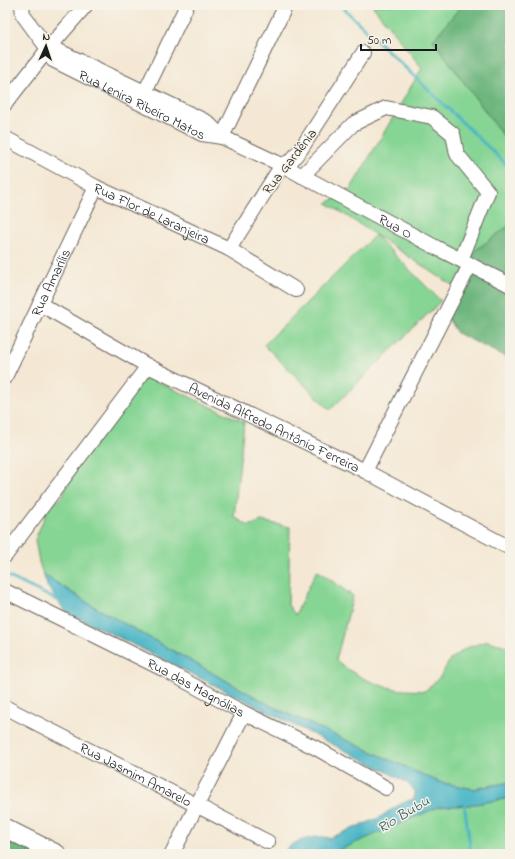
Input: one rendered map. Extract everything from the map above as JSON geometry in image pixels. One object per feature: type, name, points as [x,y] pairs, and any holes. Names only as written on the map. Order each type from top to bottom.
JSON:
[{"type":"main road","points":[[5,828],[57,854]]},
{"type":"street","name":"Rua Lenira Ribeiro Matos","points":[[22,5],[23,15],[48,49],[52,60],[202,134],[222,137],[282,165]]},
{"type":"street","points":[[5,104],[48,49],[86,5]]},
{"type":"street","points":[[145,92],[187,5]]},
{"type":"street","points":[[222,137],[286,5]]},
{"type":"street","name":"Rua Lenira Ribeiro Matos","points":[[48,49],[59,51],[207,122],[222,137]]},
{"type":"street","name":"Rua Gardênia","points":[[229,249],[282,165],[291,161],[301,149],[363,53]]},
{"type":"street","points":[[302,176],[353,124],[386,108],[432,116],[453,134],[457,154],[488,192],[465,263],[365,471]]},
{"type":"street","name":"Rua Flor de Laranjeira","points":[[5,138],[96,187],[229,249],[296,290]]},
{"type":"street","name":"Rua O","points":[[282,165],[465,263],[510,285]]},
{"type":"street","name":"Rua Amarílis","points":[[5,377],[96,187]]},
{"type":"street","name":"Avenida Alfredo Antônio Ferreira","points":[[40,304],[148,366],[365,471],[510,548]]},
{"type":"street","points":[[5,556],[148,366]]},
{"type":"street","name":"Rua das Magnólias","points":[[5,590],[163,669],[244,713],[316,748],[386,788]]},
{"type":"street","name":"Rua Jasmim Amarelo","points":[[5,707],[268,842]]},
{"type":"street","points":[[172,854],[244,713]]},
{"type":"green space","points":[[372,5],[462,5],[433,40],[510,145],[510,225],[476,250],[455,287],[327,203],[350,190],[422,68]]},
{"type":"green space","points":[[462,5],[510,5],[510,145],[433,40]]},
{"type":"green space","points":[[510,225],[510,359],[457,333],[442,309],[476,250]]},
{"type":"green space","points":[[375,235],[441,301],[330,410],[264,345]]},
{"type":"green space","points":[[145,376],[244,422],[234,517],[249,526],[261,521],[290,527],[288,605],[295,615],[317,570],[353,596],[336,660],[342,665],[376,684],[399,690],[425,691],[440,677],[450,660],[466,648],[487,641],[510,648],[510,782],[474,789],[439,782],[275,708],[93,606],[43,574],[35,540],[47,511],[62,496],[76,466]]},
{"type":"green space","points":[[510,798],[510,854],[330,854],[438,807],[469,805]]},
{"type":"green space","points":[[5,836],[40,854],[5,854]]},
{"type":"water","name":"Rio Bubu","points":[[43,574],[93,606],[275,708],[439,782],[474,789],[510,782],[510,798],[469,805],[438,807],[330,854],[283,854],[286,849],[297,842],[317,837],[329,838],[379,818],[401,804],[414,799],[415,791],[406,782],[368,762],[66,612],[47,586]]},
{"type":"waterway","points":[[340,5],[510,168]]},
{"type":"waterway","points":[[5,575],[61,602]]},
{"type":"waterway","points":[[464,802],[471,854]]}]
